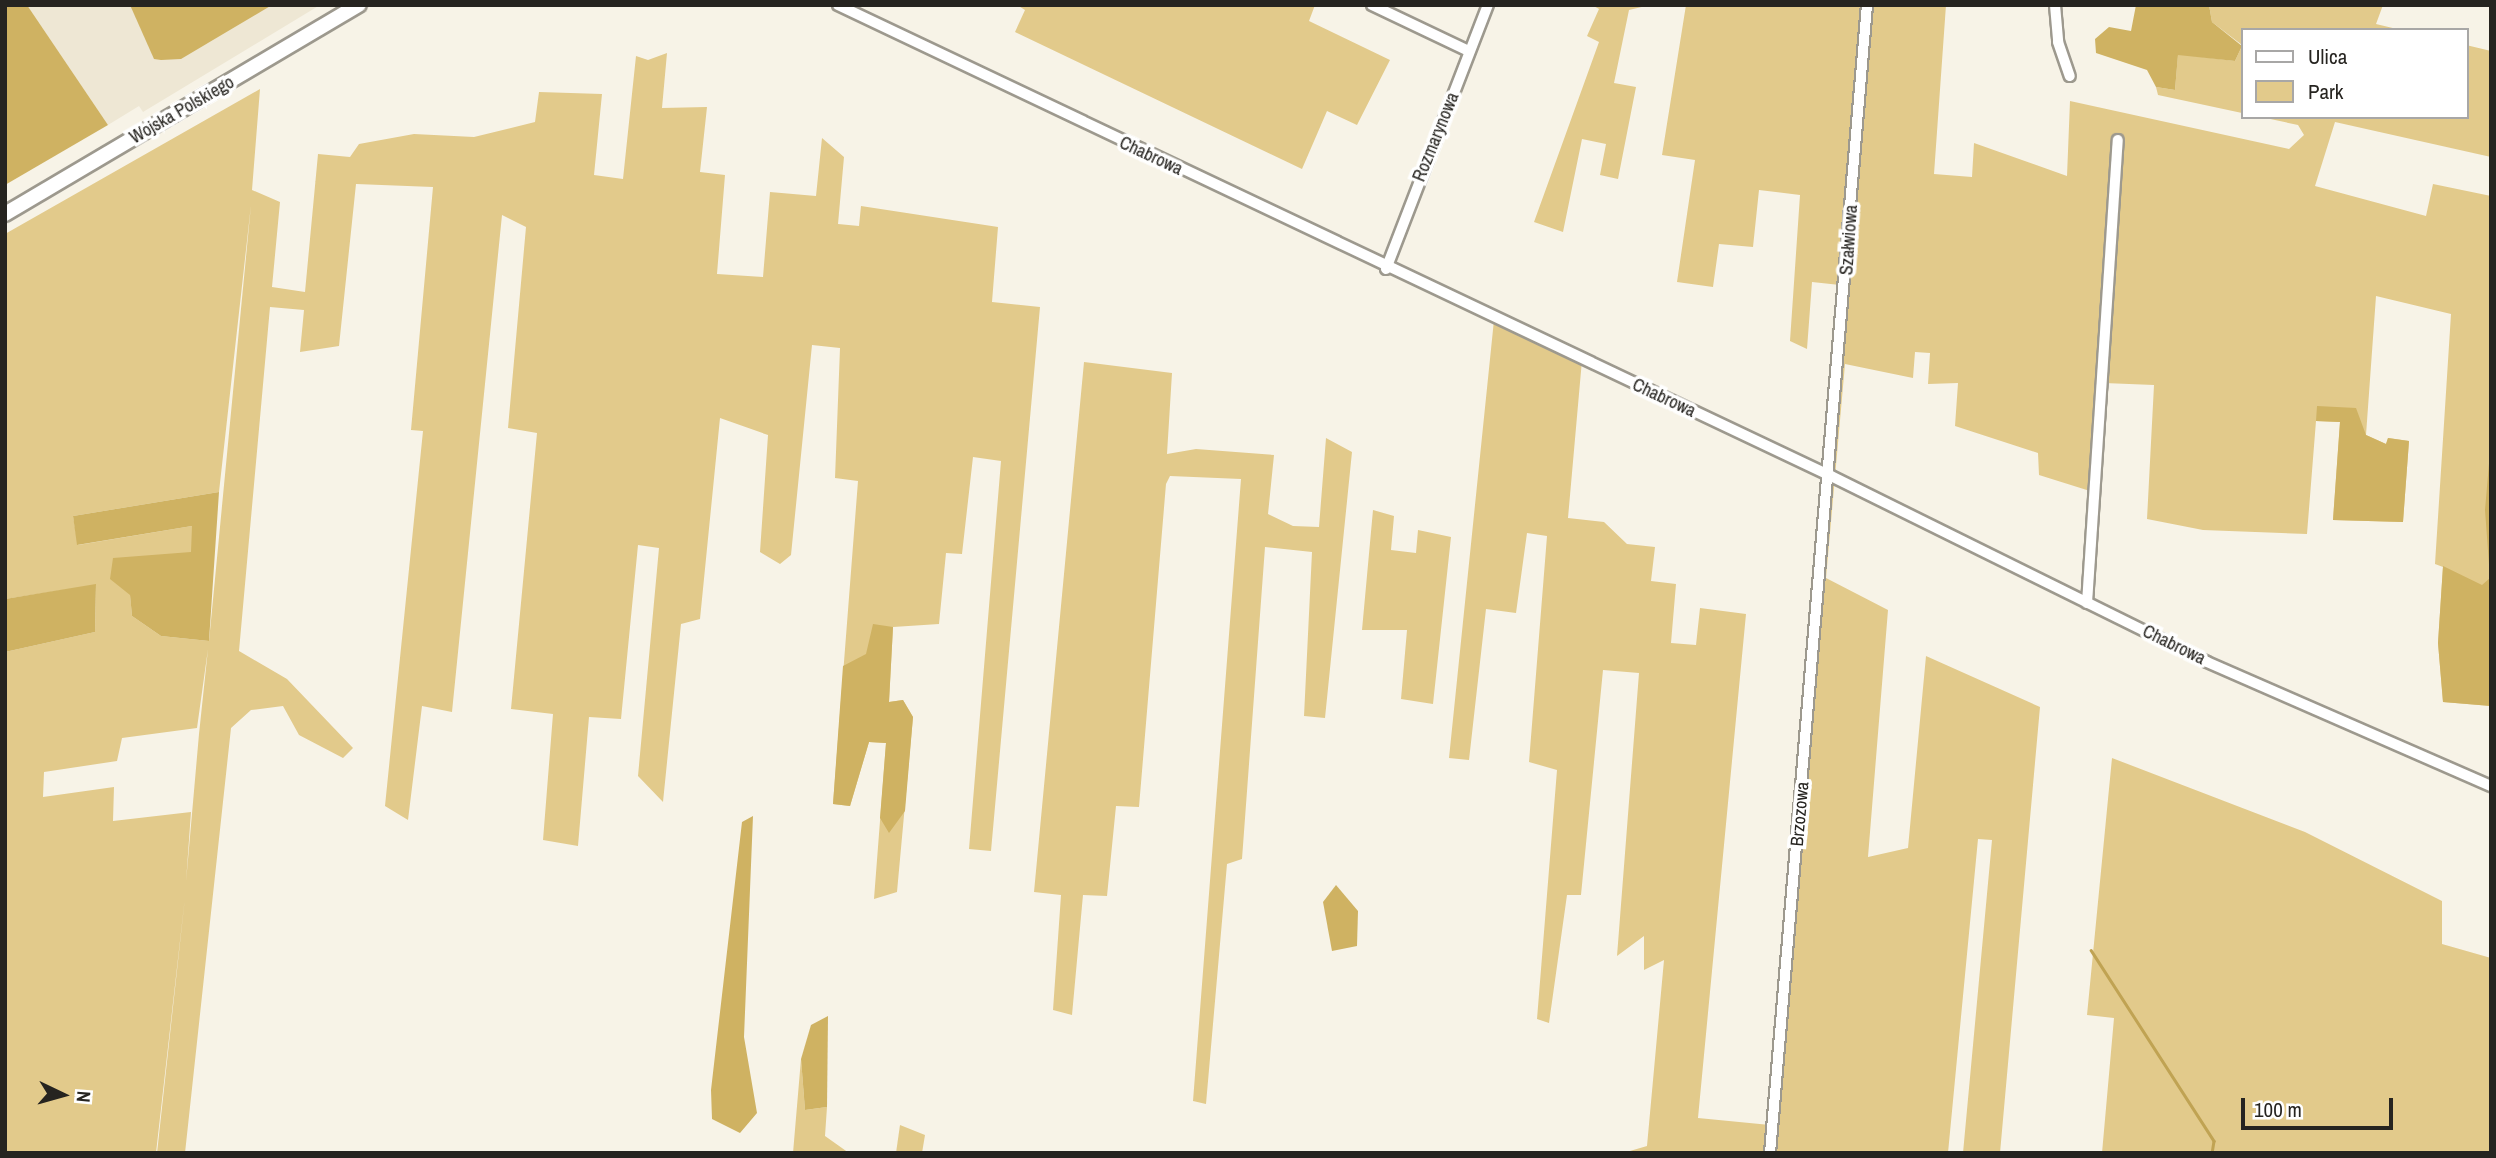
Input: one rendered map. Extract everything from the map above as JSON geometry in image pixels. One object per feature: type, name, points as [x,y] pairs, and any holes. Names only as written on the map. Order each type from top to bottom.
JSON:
[{"type":"main road","name":"Wojska Polskiego","points":[[5,214],[359,5]]},
{"type":"street","name":"Chabrowa","points":[[838,5],[1386,269],[1831,476],[2087,603],[2491,786]]},
{"type":"street","points":[[1372,5],[1469,51]]},
{"type":"street","name":"Rozmarynowa","points":[[1386,269],[1488,5]]},
{"type":"street","name":"Szałwiowa","points":[[1831,476],[1867,5]]},
{"type":"street","points":[[2055,5],[2058,42],[2070,76]]},
{"type":"street","points":[[2087,603],[2118,140]]},
{"type":"street","name":"Brzozowa","points":[[1770,1153],[1831,476]]},
{"type":"shaded area","points":[[5,5],[27,5],[108,125],[5,185]]},
{"type":"shaded area","points":[[27,5],[320,5],[143,112],[139,106],[108,125]]},
{"type":"shaded area","points":[[130,5],[272,5],[181,59],[161,60],[154,59]]},
{"type":"shaded area","points":[[2136,5],[2209,5],[2212,22],[2240,44],[2240,50],[2235,61],[2178,55],[2175,90],[2156,87],[2147,70],[2096,53],[2095,39],[2109,27],[2131,31]]},
{"type":"shaded area","points":[[2317,406],[2356,408],[2366,435],[2386,444],[2388,438],[2409,441],[2403,522],[2333,520],[2340,422],[2316,421]]},
{"type":"shaded area","points":[[2491,440],[2491,706],[2443,702],[2438,643],[2443,566],[2482,585],[2490,578],[2485,510]]},
{"type":"shaded area","points":[[219,492],[209,641],[161,636],[132,616],[130,595],[110,579],[113,558],[191,552],[192,526],[77,545],[73,516]]},
{"type":"shaded area","points":[[96,584],[95,632],[5,652],[5,599]]},
{"type":"shaded area","points":[[873,624],[893,627],[889,702],[903,700],[913,717],[905,811],[889,833],[880,818],[886,743],[869,742],[850,806],[833,804],[843,666],[866,654]]},
{"type":"shaded area","points":[[753,816],[744,1037],[757,1113],[740,1133],[712,1119],[711,1090],[742,822]]},
{"type":"shaded area","points":[[1336,885],[1358,911],[1357,946],[1332,951],[1323,902]]},
{"type":"shaded area","points":[[828,1016],[827,1107],[805,1110],[801,1059],[811,1025]]},
{"type":"green space","points":[[1017,5],[1315,5],[1309,21],[1390,60],[1357,125],[1327,111],[1302,169],[1015,32],[1025,10]]},
{"type":"green space","points":[[1592,5],[1650,5],[1629,10],[1614,83],[1636,87],[1618,179],[1600,175],[1606,144],[1582,139],[1563,232],[1534,222],[1599,42],[1587,36],[1599,9]]},
{"type":"green space","points":[[1686,5],[1946,5],[1934,174],[1972,177],[1974,143],[2067,176],[2070,101],[2289,149],[2304,135],[2298,125],[2270,119],[2468,119],[2468,45],[2491,51],[2491,157],[2335,122],[2315,186],[2426,216],[2433,184],[2491,196],[2491,706],[2443,702],[2438,643],[2443,567],[2435,564],[2451,314],[2376,296],[2366,435],[2386,444],[2388,438],[2409,441],[2403,522],[2333,520],[2340,422],[2316,421],[2307,534],[2203,530],[2147,519],[2154,385],[2104,383],[2090,491],[2039,475],[2038,453],[1955,426],[1958,383],[1928,384],[1930,353],[1915,352],[1913,378],[1845,364],[1826,578],[1888,610],[1868,857],[1908,848],[1926,656],[2040,707],[2000,1153],[1963,1153],[1992,840],[1978,839],[1948,1153],[1770,1153],[1840,285],[1812,282],[1807,349],[1790,341],[1800,195],[1759,190],[1753,247],[1719,244],[1713,287],[1677,282],[1695,160],[1662,155]]},
{"type":"green space","points":[[2209,5],[2383,5],[2376,24],[2393,28],[2240,28],[2240,43],[2212,22]]},
{"type":"green space","points":[[2240,50],[2240,113],[2158,95],[2156,87],[2175,90],[2178,54],[2235,61]]},
{"type":"green space","points":[[667,53],[662,108],[707,107],[700,172],[725,175],[717,274],[763,277],[770,192],[816,196],[822,138],[844,157],[838,224],[859,226],[861,206],[998,227],[992,302],[1040,307],[991,851],[969,849],[1001,461],[973,457],[962,554],[946,553],[939,624],[893,627],[889,702],[903,700],[913,717],[897,892],[874,899],[886,743],[869,742],[850,806],[833,804],[858,481],[835,478],[840,348],[812,345],[791,555],[780,564],[760,552],[768,435],[720,418],[700,619],[681,624],[663,802],[638,776],[659,548],[638,545],[621,719],[589,717],[578,846],[543,840],[553,714],[511,709],[537,433],[508,428],[526,227],[502,215],[452,712],[422,706],[408,820],[385,806],[423,431],[411,430],[433,187],[356,184],[339,346],[300,352],[304,310],[270,307],[239,651],[287,679],[353,748],[343,758],[299,735],[283,706],[251,710],[231,728],[185,1153],[157,1153],[185,897],[156,1153],[5,1153],[5,652],[95,632],[96,585],[5,599],[5,234],[260,89],[252,190],[280,202],[272,287],[305,292],[318,154],[350,157],[359,144],[414,134],[474,137],[535,122],[539,92],[602,94],[594,175],[623,179],[636,56],[648,60]],"holes":[[[251,205],[209,641],[161,636],[132,616],[130,594],[192,552],[192,526],[78,545],[73,516],[219,492]],[[208,649],[199,734],[186,882],[191,812],[113,821],[114,787],[43,797],[44,772],[117,761],[122,738],[197,728]]]},
{"type":"green space","points":[[1494,320],[1582,360],[1568,518],[1604,522],[1627,544],[1655,547],[1651,581],[1676,584],[1671,643],[1696,645],[1700,608],[1746,614],[1698,1118],[1770,1125],[1768,1153],[1623,1153],[1647,1146],[1664,960],[1644,970],[1644,936],[1617,956],[1639,673],[1603,670],[1581,895],[1567,895],[1549,1023],[1537,1019],[1557,770],[1529,762],[1547,536],[1527,533],[1516,613],[1486,609],[1469,760],[1449,758]]},
{"type":"green space","points":[[1084,362],[1172,373],[1167,454],[1196,449],[1274,455],[1268,514],[1293,526],[1319,527],[1326,438],[1352,452],[1325,718],[1304,716],[1312,552],[1265,547],[1242,859],[1227,864],[1206,1104],[1193,1101],[1241,479],[1170,476],[1166,484],[1139,807],[1116,806],[1107,896],[1083,895],[1072,1015],[1053,1010],[1061,895],[1034,892]]},
{"type":"green space","points":[[1373,510],[1394,516],[1391,550],[1416,553],[1418,530],[1451,537],[1433,704],[1401,699],[1407,630],[1362,630]]},
{"type":"green space","points":[[2112,758],[2305,832],[2442,901],[2442,944],[2491,958],[2491,1153],[2102,1153],[2114,1018],[2087,1015]]},
{"type":"green space","points":[[801,1059],[805,1110],[827,1107],[825,1136],[849,1153],[793,1153]]},
{"type":"green space","points":[[900,1125],[925,1135],[922,1153],[896,1153]]},
{"type":"waterway","points":[[2091,950],[2214,1141],[2212,1153]]}]
